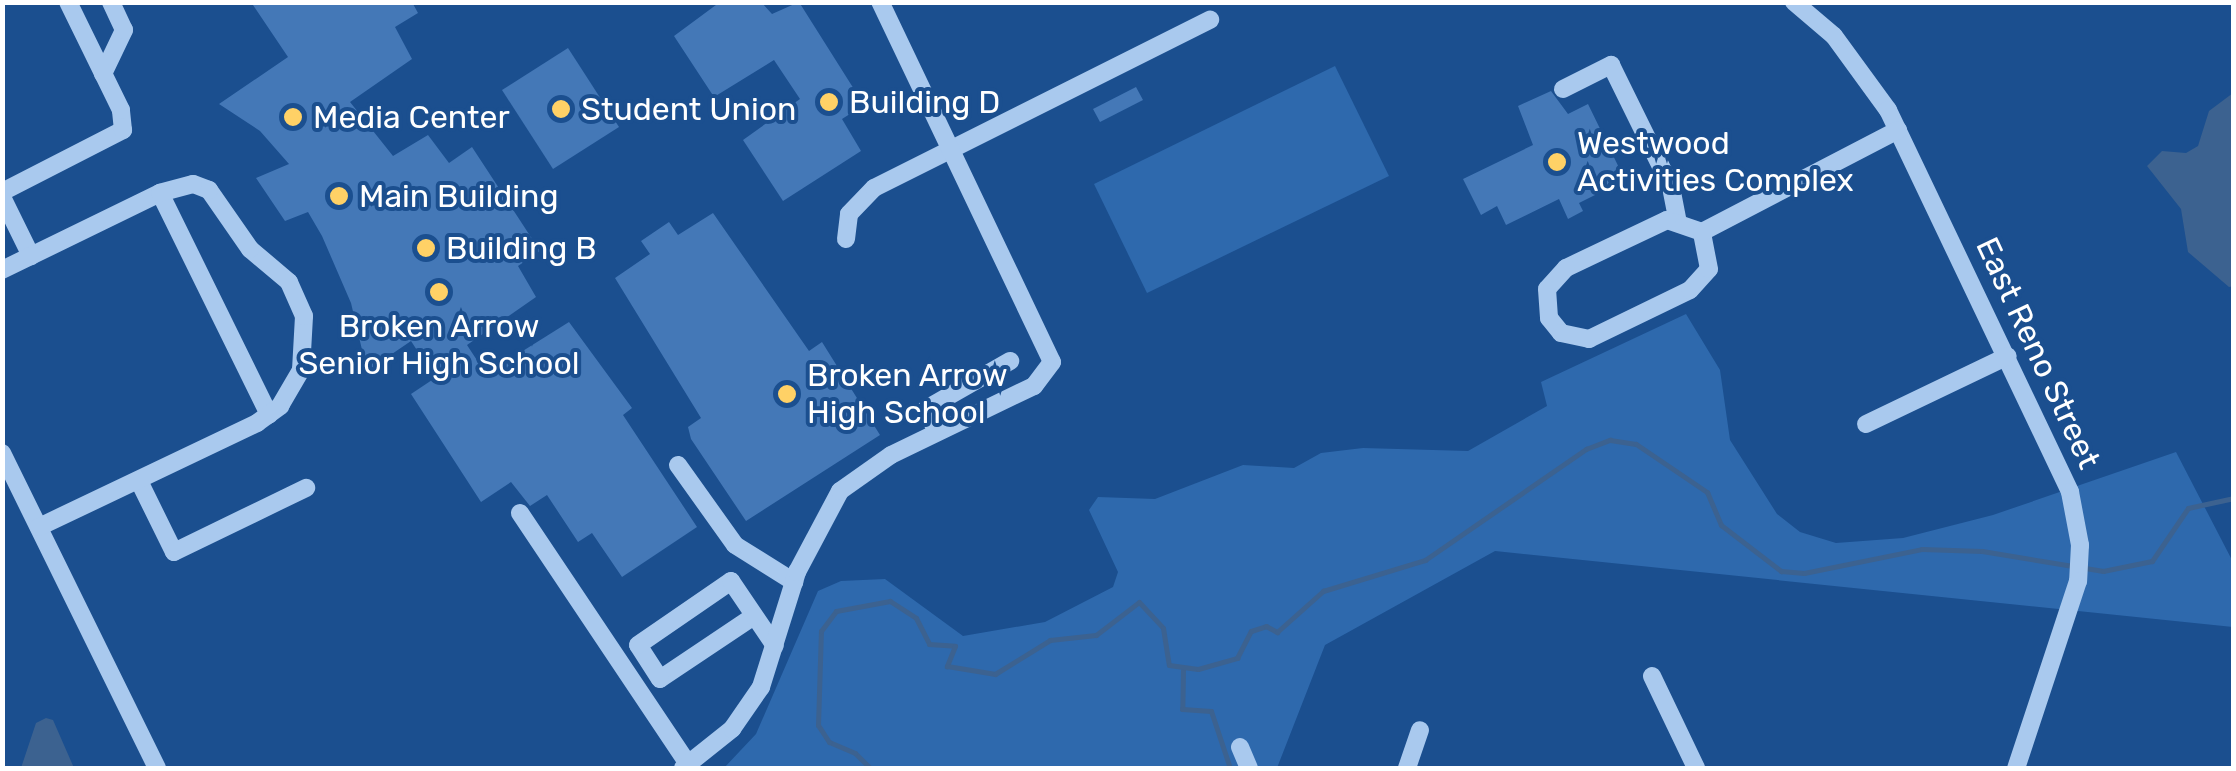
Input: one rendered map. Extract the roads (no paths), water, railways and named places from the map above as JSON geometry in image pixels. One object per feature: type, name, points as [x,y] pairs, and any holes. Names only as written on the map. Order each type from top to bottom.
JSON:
[{"type":"street","points":[[31,256],[2,194],[116,139],[125,122],[68,2]]},
{"type":"street","points":[[104,74],[124,30],[111,2]]},
{"type":"street","points":[[520,513],[686,767],[732,729],[761,687],[794,582],[840,491],[859,473],[1034,386],[1052,362],[880,2]]},
{"type":"street","name":"East Reno Street","points":[[1794,2],[1846,50],[1898,130],[2070,492],[2080,545],[2078,581],[2016,768]]},
{"type":"street","points":[[846,240],[849,214],[860,198],[1210,20]]},
{"type":"street","points":[[1563,88],[1611,66],[1671,186],[1677,220]]},
{"type":"street","points":[[1702,232],[1898,130]]},
{"type":"street","points":[[2,270],[160,193],[193,184],[209,190],[234,230],[297,297],[306,344],[302,370],[269,415],[39,526]]},
{"type":"street","points":[[160,193],[269,415]]},
{"type":"street","points":[[1677,220],[1558,274],[1545,299],[1554,326],[1589,339],[1690,290],[1709,269],[1702,232]]},
{"type":"street","points":[[1677,220],[1702,232]]},
{"type":"street","points":[[1866,424],[2008,356]]},
{"type":"street","points":[[937,432],[926,410],[1010,361]]},
{"type":"street","points":[[2,454],[157,768]]},
{"type":"street","points":[[678,465],[734,544],[794,582]]},
{"type":"street","points":[[138,481],[174,552],[306,488]]},
{"type":"street","points":[[754,616],[660,679],[638,644],[731,581],[774,646]]},
{"type":"street","points":[[1652,676],[1696,768]]},
{"type":"street","points":[[1407,768],[1420,730]]},
{"type":"street","points":[[1240,747],[1249,768]]},
{"type":"waterway","points":[[870,768],[855,753],[829,742],[818,725],[821,631],[836,611],[890,601],[916,618],[929,644],[955,646],[947,666],[995,674],[1050,640],[1096,635],[1139,602],[1163,628],[1169,665],[1198,669],[1237,658],[1251,631],[1266,626],[1277,632],[1323,591],[1425,560],[1586,449],[1610,440],[1636,444],[1707,492],[1721,525],[1781,571],[1804,573],[1922,549],[1982,551],[2103,571],[2152,561],[2188,508],[2234,498]]},
{"type":"waterway","points":[[1183,670],[1182,709],[1211,711],[1230,768]]},
{"type":"place","name":"Building D","points":[[829,102]]},
{"type":"place","name":"Student Union","points":[[561,109]]},
{"type":"place","name":"Media Center","points":[[293,117]]},
{"type":"place","name":"Westwood Activities Complex","points":[[1557,162]]},
{"type":"place","name":"Main Building","points":[[339,196]]},
{"type":"place","name":"Building B","points":[[426,248]]},
{"type":"place","name":"Broken Arrow Senior High School","points":[[439,292]]},
{"type":"place","name":"Broken Arrow High School","points":[[787,394]]}]
